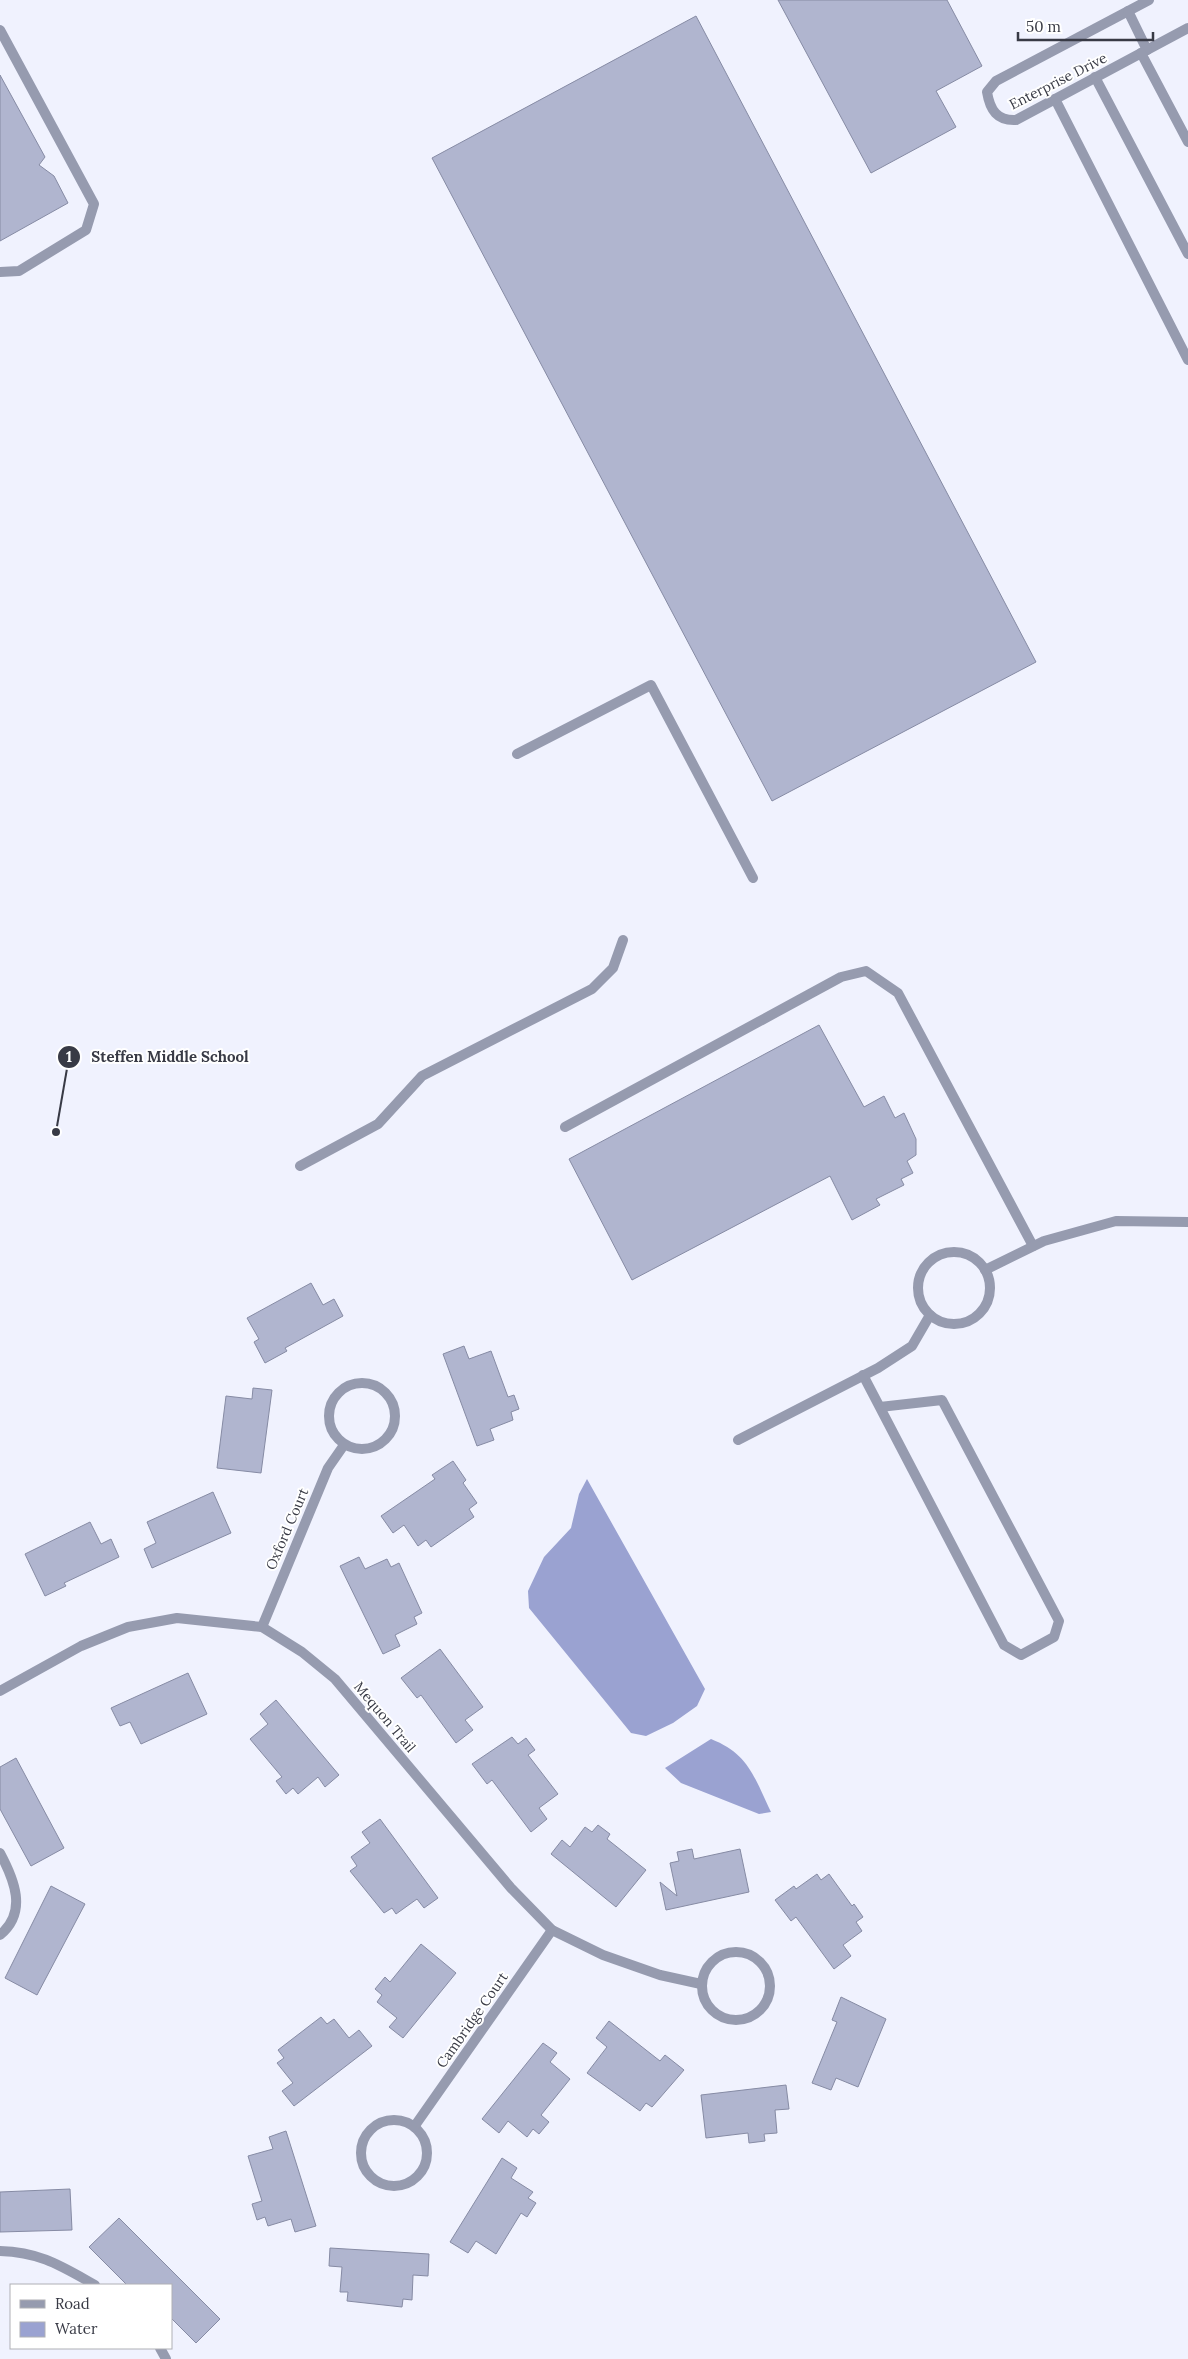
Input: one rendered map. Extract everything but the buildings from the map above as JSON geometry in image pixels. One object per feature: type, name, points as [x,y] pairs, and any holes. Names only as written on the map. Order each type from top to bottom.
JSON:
[{"type":"street","name":"Enterprise Drive","points":[[1149,0],[996,81],[987,92],[994,114],[1006,120],[1016,120],[1188,28]]},
{"type":"street","points":[[1128,11],[1144,51],[1188,142]]},
{"type":"street","points":[[0,30],[94,204],[86,230],[19,271],[0,272]]},
{"type":"street","points":[[1095,78],[1188,254]]},
{"type":"street","points":[[1055,99],[1188,360]]},
{"type":"street","points":[[517,754],[651,685],[753,878]]},
{"type":"street","points":[[300,1166],[378,1124],[422,1076],[592,989],[613,968],[623,940]]},
{"type":"street","points":[[565,1127],[841,977],[866,971],[898,993],[1033,1246]]},
{"type":"street","points":[[985,1270],[1044,1240],[1116,1221],[1188,1222]]},
{"type":"street","points":[[960,1253],[977,1260],[985,1270],[989,1280],[987,1302],[972,1319],[962,1323],[950,1324],[930,1315],[922,1305],[918,1294],[919,1281],[923,1269],[931,1260],[942,1254],[960,1253]]},
{"type":"street","points":[[738,1440],[863,1375],[912,1346],[930,1315]]},
{"type":"street","points":[[863,1375],[1004,1645],[1021,1655],[1054,1637],[1059,1621],[942,1400],[880,1406]]},
{"type":"street","points":[[356,1383],[367,1383],[378,1387],[386,1393],[395,1412],[391,1433],[384,1441],[365,1450],[344,1445],[330,1427],[328,1416],[333,1400],[345,1387],[356,1383]]},
{"type":"street","name":"Oxford Court","points":[[262,1626],[324,1477],[344,1445]]},
{"type":"street","name":"Mequon Trail","points":[[0,1691],[81,1646],[128,1627],[177,1618],[262,1626],[302,1652],[335,1679],[511,1888],[552,1930],[602,1955],[660,1975],[701,1984]]},
{"type":"street","points":[[0,1852],[14,1879],[18,1902],[13,1918],[0,1935]]},
{"type":"street","name":"Cambridge Court","points":[[414,2127],[552,1930]]},
{"type":"street","points":[[739,1951],[750,1954],[766,1970],[770,1980],[766,2002],[749,2017],[738,2020],[716,2014],[708,2006],[701,1984],[709,1964],[728,1952],[739,1951]]},
{"type":"street","points":[[394,2120],[414,2127],[422,2135],[427,2151],[424,2167],[418,2176],[398,2186],[386,2185],[376,2181],[366,2169],[361,2154],[367,2134],[375,2126],[394,2120]]},
{"type":"street","points":[[0,2251],[25,2252],[60,2265],[93,2284]]},
{"type":"water","points":[[587,1479],[705,1689],[697,1706],[673,1723],[646,1736],[631,1733],[529,1608],[528,1591],[544,1557],[571,1528],[579,1494]]},
{"type":"water","points":[[711,1739],[724,1745],[742,1759],[755,1777],[771,1812],[759,1814],[681,1783],[665,1768]]},
{"type":"place","name":"Steffen Middle School","points":[[56,1132]]}]
